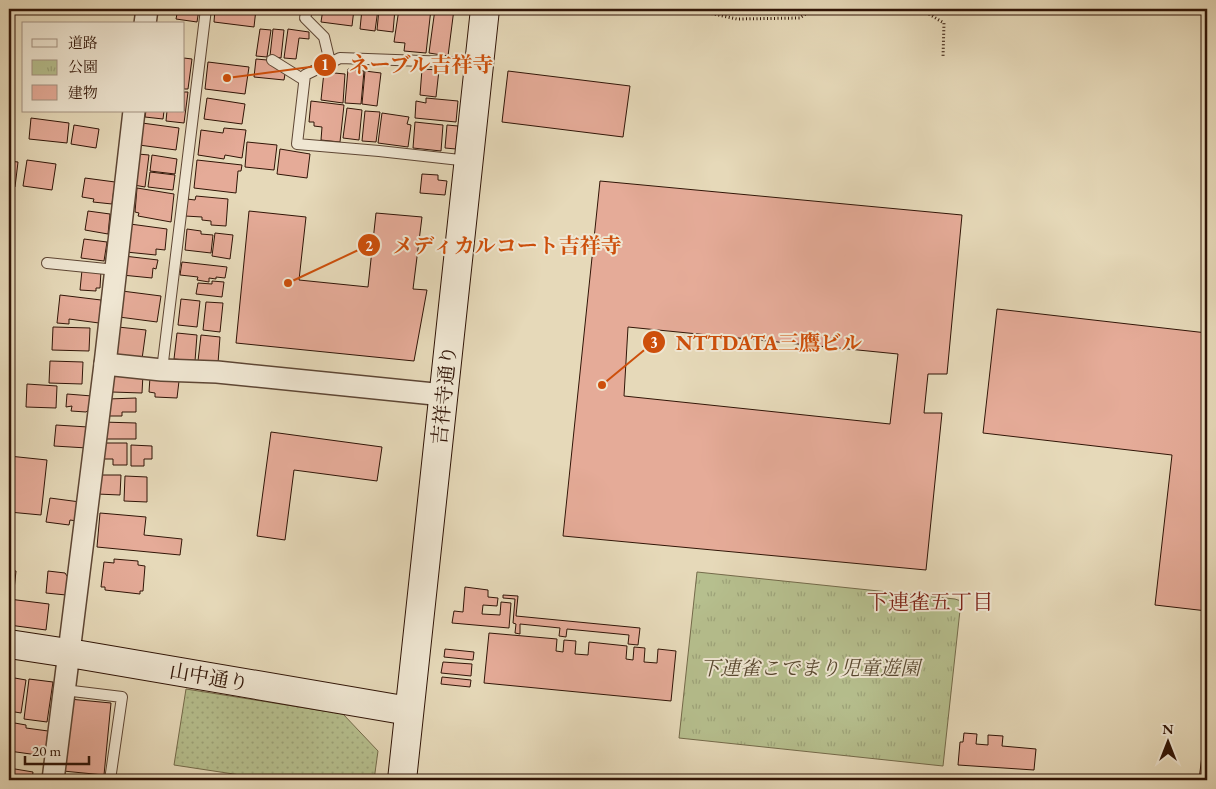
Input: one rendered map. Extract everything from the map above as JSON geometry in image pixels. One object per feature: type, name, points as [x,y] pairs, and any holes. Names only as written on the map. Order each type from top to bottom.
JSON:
[{"type":"main road","name":"吉祥寺通り","points":[[402,780],[485,9]]},
{"type":"main road","name":"山中通り","points":[[9,644],[409,711]]},
{"type":"street","points":[[145,22],[147,9]]},
{"type":"street","points":[[53,780],[106,364],[134,112]]},
{"type":"street","points":[[106,364],[162,370],[217,372],[444,395]]},
{"type":"lane","points":[[162,370],[206,9]]},
{"type":"lane","points":[[307,10],[306,18],[324,37],[330,62]]},
{"type":"lane","points":[[469,161],[379,150],[297,144],[304,80],[305,75],[340,58],[480,63]]},
{"type":"lane","points":[[272,60],[304,80]]},
{"type":"lane","points":[[47,262],[116,270]]},
{"type":"lane","points":[[64,690],[122,697],[110,780]]},
{"type":"path","points":[[663,9],[676,12],[709,13],[737,19],[800,18],[812,9]]},
{"type":"path","points":[[920,9],[944,23],[943,57]]},
{"type":"green space","name":"下連雀こでまり児童遊園","points":[[697,572],[961,601],[943,766],[679,738]]},
{"type":"green space","points":[[186,689],[343,714],[378,751],[374,780],[273,780],[174,765]]},
{"type":"building","points":[[175,9],[175,13],[154,10]]},
{"type":"building","points":[[178,9],[199,9],[197,22],[176,19]]},
{"type":"building","points":[[215,9],[256,9],[254,27],[214,22]]},
{"type":"building","points":[[323,9],[354,9],[352,26],[321,22]]},
{"type":"building","points":[[362,9],[378,9],[375,31],[360,29]]},
{"type":"building","points":[[379,9],[395,9],[393,32],[377,30]]},
{"type":"building","points":[[399,9],[431,9],[426,53],[404,51],[405,43],[394,42]]},
{"type":"building","points":[[435,9],[454,9],[448,56],[429,53]]},
{"type":"building","points":[[260,29],[271,30],[267,57],[256,56]]},
{"type":"building","points":[[273,29],[284,30],[281,58],[270,56]]},
{"type":"building","points":[[288,29],[309,32],[309,39],[299,38],[296,59],[284,58]]},
{"type":"building","points":[[185,58],[192,59],[188,89],[185,89]]},
{"type":"building","points":[[256,59],[267,60],[285,74],[284,80],[254,77]]},
{"type":"building","points":[[208,62],[249,67],[245,94],[205,89]]},
{"type":"building","points":[[348,69],[364,71],[361,104],[345,103]]},
{"type":"building","points":[[422,69],[439,70],[436,97],[420,95]]},
{"type":"building","points":[[365,71],[381,73],[377,106],[362,104]]},
{"type":"building","points":[[508,71],[630,86],[623,137],[502,122]]},
{"type":"building","points":[[324,72],[345,74],[343,103],[321,100]]},
{"type":"building","points":[[185,92],[188,92],[184,123],[166,121],[167,112],[185,112]]},
{"type":"building","points":[[207,98],[245,104],[242,124],[204,119]]},
{"type":"building","points":[[426,98],[458,101],[456,122],[415,118],[416,101],[426,103]]},
{"type":"building","points":[[311,101],[344,105],[340,142],[321,140],[322,127],[314,126],[314,122],[309,122]]},
{"type":"building","points":[[347,108],[362,110],[359,140],[343,138]]},
{"type":"building","points":[[365,111],[380,112],[376,142],[362,141]]},
{"type":"building","points":[[146,112],[164,112],[163,119],[145,117]]},
{"type":"building","points":[[382,113],[409,117],[407,124],[411,125],[408,147],[378,143]]},
{"type":"building","points":[[31,118],[69,123],[67,143],[29,139]]},
{"type":"building","points":[[415,122],[443,125],[441,151],[413,148]]},
{"type":"building","points":[[142,123],[179,128],[176,150],[139,145]]},
{"type":"building","points":[[74,125],[99,129],[96,148],[71,144]]},
{"type":"building","points":[[447,125],[458,126],[456,149],[445,148]]},
{"type":"building","points":[[224,128],[246,130],[242,158],[225,155],[224,159],[198,155],[201,130],[223,133]]},
{"type":"building","points":[[247,142],[277,145],[274,170],[245,167]]},
{"type":"building","points":[[280,149],[310,154],[307,178],[277,174]]},
{"type":"building","points":[[138,154],[149,155],[145,187],[134,185]]},
{"type":"building","points":[[152,155],[177,159],[175,174],[150,171]]},
{"type":"building","points":[[27,160],[56,164],[52,190],[23,186]]},
{"type":"building","points":[[197,160],[242,165],[241,171],[238,171],[236,193],[194,188]]},
{"type":"building","points":[[9,161],[18,162],[15,187],[9,186]]},
{"type":"building","points":[[150,172],[175,175],[173,190],[148,187]]},
{"type":"building","points":[[422,174],[438,175],[438,180],[447,181],[445,195],[420,193]]},
{"type":"building","points":[[85,178],[115,182],[112,204],[93,202],[94,199],[82,197]]},
{"type":"building","points":[[600,181],[962,215],[947,374],[928,374],[924,413],[942,413],[926,570],[563,536]],"holes":[[[628,327],[898,354],[890,424],[624,396]]]},
{"type":"building","points":[[137,188],[174,194],[171,222],[138,216],[139,213],[135,212]]},
{"type":"building","points":[[9,193],[14,194],[9,234]]},
{"type":"building","points":[[196,196],[228,199],[226,226],[211,225],[211,221],[202,220],[202,217],[185,216],[187,199],[195,200]]},
{"type":"building","points":[[88,211],[110,214],[108,234],[85,230]]},
{"type":"building","points":[[249,211],[306,217],[299,280],[368,287],[376,213],[422,217],[413,289],[427,290],[414,361],[236,343]]},
{"type":"building","points":[[130,224],[167,229],[165,250],[156,249],[156,255],[126,252]]},
{"type":"building","points":[[187,229],[201,231],[201,234],[213,235],[211,253],[185,250]]},
{"type":"building","points":[[215,233],[233,235],[230,259],[212,256]]},
{"type":"building","points":[[84,239],[107,242],[104,261],[81,258]]},
{"type":"building","points":[[124,256],[158,260],[156,269],[153,268],[152,278],[122,275]]},
{"type":"building","points":[[182,262],[227,267],[225,278],[209,278],[209,282],[197,280],[198,277],[180,275]]},
{"type":"building","points":[[82,270],[101,271],[100,288],[96,288],[96,291],[80,290]]},
{"type":"building","points":[[212,281],[224,282],[222,297],[196,294],[198,283],[212,284]]},
{"type":"building","points":[[122,291],[161,296],[157,322],[119,317]]},
{"type":"building","points":[[60,295],[101,300],[99,323],[69,319],[69,324],[57,323]]},
{"type":"building","points":[[181,299],[200,301],[197,327],[178,325]]},
{"type":"building","points":[[206,302],[223,303],[220,332],[203,330]]},
{"type":"building","points":[[997,309],[1207,333],[1207,611],[1155,605],[1172,455],[983,433]]},
{"type":"building","points":[[53,327],[90,328],[89,351],[52,350]]},
{"type":"building","points":[[118,327],[146,330],[142,359],[114,356]]},
{"type":"building","points":[[177,333],[197,335],[195,361],[174,359]]},
{"type":"building","points":[[201,335],[220,337],[218,363],[198,361]]},
{"type":"building","points":[[50,361],[83,362],[82,384],[49,383]]},
{"type":"building","points":[[112,373],[143,374],[142,393],[112,392]]},
{"type":"building","points":[[150,377],[179,381],[177,398],[155,397],[155,393],[149,392]]},
{"type":"building","points":[[27,384],[57,386],[56,408],[26,407]]},
{"type":"building","points":[[67,394],[92,396],[91,408],[86,412],[71,411],[72,406],[66,407]]},
{"type":"building","points":[[136,398],[136,412],[122,412],[122,416],[108,416],[108,399]]},
{"type":"building","points":[[102,422],[136,423],[136,439],[102,439]]},
{"type":"building","points":[[56,425],[88,427],[87,448],[54,446]]},
{"type":"building","points":[[271,432],[382,447],[377,481],[294,470],[285,540],[257,536]]},
{"type":"building","points":[[103,443],[127,443],[127,465],[113,465],[113,459],[103,459]]},
{"type":"building","points":[[131,445],[152,446],[152,459],[144,459],[144,466],[131,466]]},
{"type":"building","points":[[9,456],[47,460],[41,515],[9,512]]},
{"type":"building","points":[[98,475],[121,475],[120,495],[97,494]]},
{"type":"building","points":[[125,476],[147,477],[147,502],[124,501]]},
{"type":"building","points":[[50,498],[80,502],[77,521],[70,520],[69,525],[46,522]]},
{"type":"building","points":[[100,513],[146,517],[144,535],[182,539],[180,555],[97,547]]},
{"type":"building","points":[[114,559],[138,561],[138,565],[145,566],[143,591],[140,591],[140,594],[105,590],[105,587],[101,587],[104,562],[114,563]]},
{"type":"building","points":[[9,570],[16,571],[14,590],[9,589]]},
{"type":"building","points":[[48,571],[65,573],[69,579],[66,595],[46,593]]},
{"type":"building","points":[[465,587],[488,590],[488,597],[498,598],[497,606],[483,605],[482,614],[500,615],[501,602],[511,603],[509,628],[452,623],[454,611],[463,612]]},
{"type":"building","points":[[503,595],[518,596],[516,616],[640,628],[638,645],[628,644],[629,635],[567,629],[566,637],[559,636],[560,628],[520,624],[520,634],[515,633],[516,624],[513,623],[515,599],[503,598]]},
{"type":"building","points":[[9,599],[49,604],[46,630],[9,625]]},
{"type":"building","points":[[489,633],[557,639],[556,651],[563,652],[564,640],[576,641],[575,654],[588,655],[589,642],[627,646],[626,659],[633,660],[634,647],[645,648],[644,662],[657,663],[658,649],[676,651],[671,701],[484,683]]},
{"type":"building","points":[[445,649],[474,652],[473,660],[444,657]]},
{"type":"building","points":[[443,662],[472,664],[471,676],[441,673]]},
{"type":"building","points":[[9,677],[26,680],[21,713],[9,711]]},
{"type":"building","points":[[442,677],[471,680],[470,687],[441,684]]},
{"type":"building","points":[[29,679],[53,682],[47,722],[24,719]]},
{"type":"building","points":[[69,699],[111,703],[104,775],[63,771]]},
{"type":"building","points":[[1207,715],[1207,780],[1199,780]]},
{"type":"building","points":[[9,722],[26,725],[26,728],[48,731],[45,756],[9,751]]},
{"type":"building","points":[[964,733],[977,734],[976,744],[988,745],[988,735],[1003,736],[1002,746],[1036,749],[1034,770],[958,765],[960,742],[963,742]]},
{"type":"building","points":[[9,768],[33,772],[32,780],[9,780]]},
{"type":"place","name":"ネーブル吉祥寺","points":[[227,78]]},
{"type":"place","name":"メディカルコート吉祥寺","points":[[288,283]]},
{"type":"place","name":"NTTDATA三鷹ビル","points":[[602,385]]},
{"type":"district","name":"下連雀五丁目","points":[[930,602]]}]
